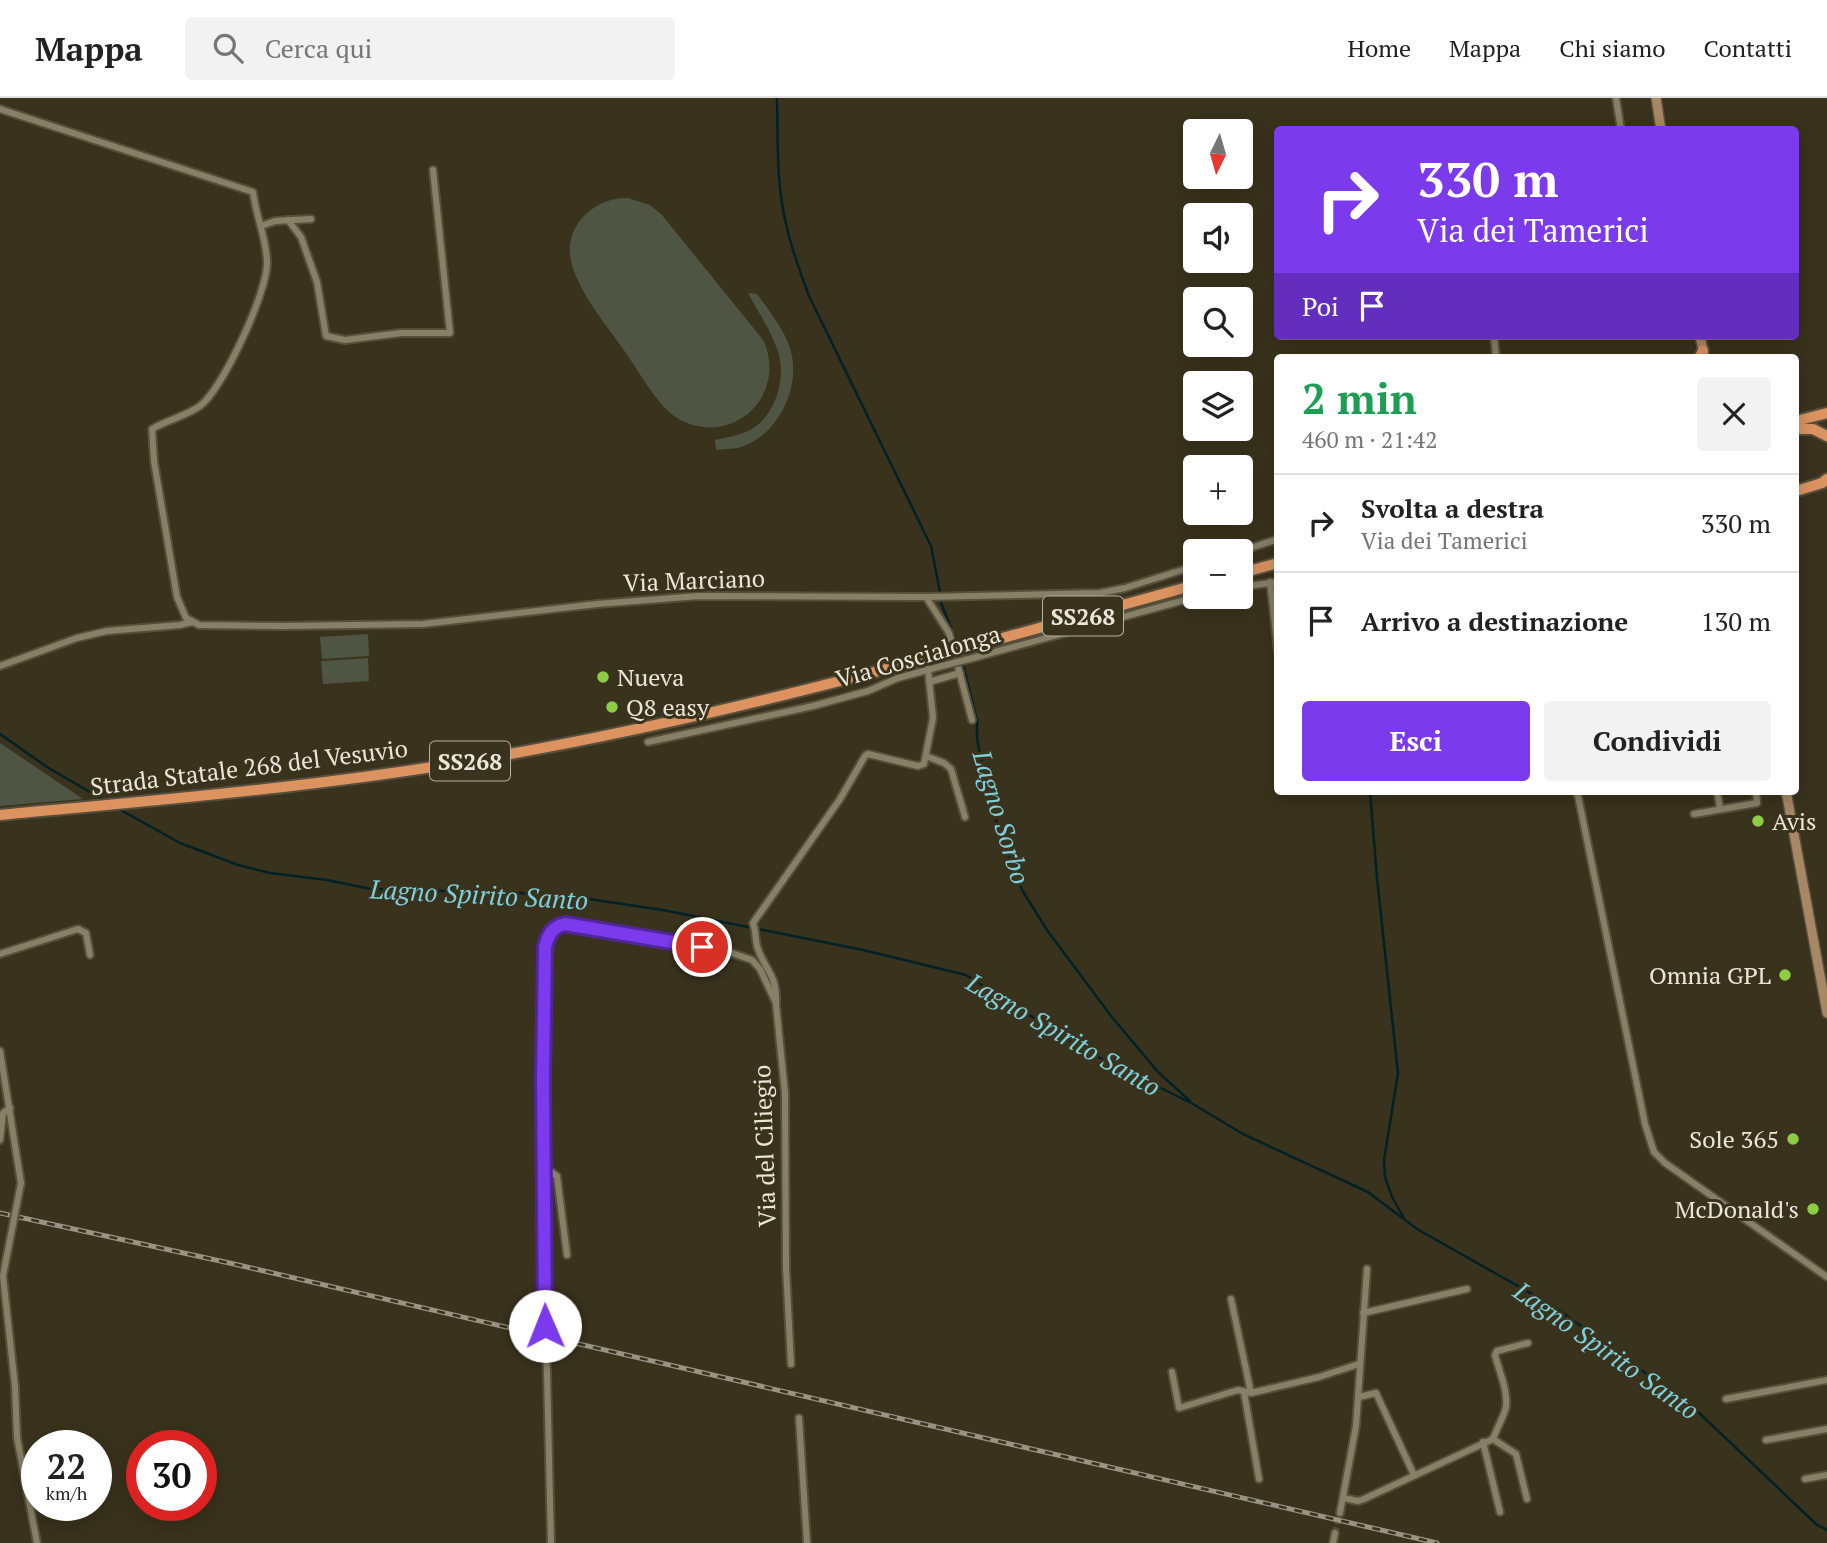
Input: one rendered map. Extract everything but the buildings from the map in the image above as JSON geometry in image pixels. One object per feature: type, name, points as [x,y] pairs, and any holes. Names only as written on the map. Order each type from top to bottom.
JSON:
[{"type":"highway","points":[[1799,420],[1827,413]]},
{"type":"highway","points":[[1799,429],[1813,429],[1827,436]]},
{"type":"highway","points":[[1799,490],[1827,479]]},
{"type":"highway","points":[[1253,570],[1274,564]]},
{"type":"highway","name":"Strada Statale 268 del Vesuvio","points":[[0,815],[296,786],[508,755],[730,709],[942,660],[1183,589]]},
{"type":"main road","points":[[1656,98],[1660,126]]},
{"type":"main road","points":[[1787,795],[1827,1013]]},
{"type":"street","points":[[1616,98],[1620,126]]},
{"type":"street","points":[[0,109],[253,192],[267,258],[267,275],[254,312],[211,394],[200,406],[152,429],[156,473],[177,597],[182,612],[192,622]]},
{"type":"street","points":[[288,220],[301,237],[313,272],[326,336],[345,340],[401,332],[448,334],[452,332],[433,170]]},
{"type":"street","points":[[261,226],[275,221],[311,219]]},
{"type":"street","points":[[1253,547],[1274,541]]},
{"type":"street","name":"Via Marciano","points":[[0,666],[77,638],[107,631],[192,622],[212,626],[424,624],[597,604],[699,596],[926,597],[1100,593],[1125,589],[1183,570]]},
{"type":"street","points":[[1253,585],[1274,582]]},
{"type":"street","points":[[926,597],[949,633],[972,720]]},
{"type":"street","name":"Via Coscialonga","points":[[972,652],[1183,600]]},
{"type":"street","name":"Via Coscialonga","points":[[648,742],[813,706],[868,691],[928,669],[942,660]]},
{"type":"street","points":[[928,669],[933,718],[926,756],[951,769],[965,817]]},
{"type":"street","points":[[929,682],[960,673]]},
{"type":"street","name":"Via del Ciliegio","points":[[791,1364],[786,1268],[785,1093],[777,991],[773,976],[757,945],[753,923],[840,799],[865,756],[868,754],[922,766],[926,756]]},
{"type":"street","points":[[1578,795],[1645,1124],[1654,1152],[1665,1163],[1798,1259],[1827,1276]]},
{"type":"street","points":[[1718,795],[1720,808]]},
{"type":"street","points":[[1694,814],[1757,803],[1756,795]]},
{"type":"street","points":[[551,1543],[544,1303],[545,947],[553,929],[565,924],[729,952],[752,960],[760,969],[776,1004]]},
{"type":"street","points":[[0,954],[78,929],[86,933],[90,955]]},
{"type":"street","points":[[0,1051],[21,1183],[3,1276],[16,1401],[17,1437],[37,1543]]},
{"type":"street","points":[[0,1140],[3,1113],[10,1108]]},
{"type":"street","points":[[544,1167],[556,1176],[567,1255]]},
{"type":"street","points":[[1340,1513],[1353,1456],[1367,1269]]},
{"type":"street","points":[[1363,1313],[1467,1289]]},
{"type":"street","points":[[1231,1299],[1259,1479]]},
{"type":"street","points":[[1493,1439],[1506,1409],[1495,1355],[1497,1351],[1528,1343]]},
{"type":"street","points":[[1172,1372],[1179,1408],[1238,1390],[1247,1392],[1319,1377],[1359,1364]]},
{"type":"street","points":[[1726,1399],[1827,1380]]},
{"type":"street","points":[[1359,1396],[1376,1393],[1414,1475]]},
{"type":"street","points":[[799,1418],[807,1543]]},
{"type":"street","points":[[1766,1440],[1827,1429]]},
{"type":"street","points":[[1344,1498],[1358,1501],[1364,1499],[1493,1439],[1516,1454],[1527,1499]]},
{"type":"street","points":[[1483,1442],[1500,1512]]},
{"type":"street","points":[[1805,1479],[1827,1475]]},
{"type":"street","points":[[1333,1543],[1335,1533]]},
{"type":"green space","points":[[628,198],[650,205],[662,215],[764,341],[769,364],[767,384],[759,402],[746,415],[729,424],[710,427],[690,424],[670,413],[597,312],[576,277],[570,251],[576,227],[592,209],[615,199]]},
{"type":"green space","points":[[748,293],[757,294],[787,340],[792,356],[792,385],[782,412],[763,435],[738,448],[716,450],[715,440],[747,432],[756,426],[769,411],[778,392],[780,361],[769,330]]},
{"type":"green space","points":[[368,634],[369,656],[322,659],[320,637]]},
{"type":"green space","points":[[368,658],[369,681],[323,684],[321,661]]},
{"type":"green space","points":[[0,743],[83,799],[0,806]]},
{"type":"waterway","name":"Lagno Sorbo","points":[[777,98],[781,196],[794,254],[809,296],[931,546],[940,592]]},
{"type":"waterway","name":"Lagno Sorbo","points":[[941,603],[958,645]]},
{"type":"waterway","name":"Lagno Sorbo","points":[[960,652],[977,721],[977,738],[984,777],[1001,837],[1022,890],[1047,930],[1111,1016],[1158,1072],[1190,1101]]},
{"type":"waterway","name":"Lagno Spirito Santo","points":[[0,734],[47,767],[107,802]]},
{"type":"waterway","points":[[1370,795],[1398,1073],[1384,1160],[1385,1177],[1404,1218]]},
{"type":"waterway","name":"Lagno Spirito Santo","points":[[119,809],[180,843],[238,865],[270,873],[371,889],[555,894],[663,910],[863,950],[966,975],[1088,1052],[1193,1104],[1243,1134],[1368,1192],[1417,1229],[1555,1307],[1696,1410],[1817,1525],[1827,1530]]},
{"type":"tunnel","points":[[1335,1533],[1340,1513]]},
{"type":"railway","points":[[0,1213],[234,1264],[1437,1543]]},
{"type":"place","name":"Nueva","points":[[603,677]]},
{"type":"place","name":"Q8 easy","points":[[612,707]]},
{"type":"place","name":"Avis","points":[[1758,821]]},
{"type":"place","name":"Omnia GPL","points":[[1785,975]]},
{"type":"place","name":"Sole 365","points":[[1793,1139]]},
{"type":"place","name":"McDonald's","points":[[1813,1209]]},
{"type":"route","points":[[545,1326],[543,1078],[545,947],[549,934],[553,929],[565,924],[702,947]]}]
